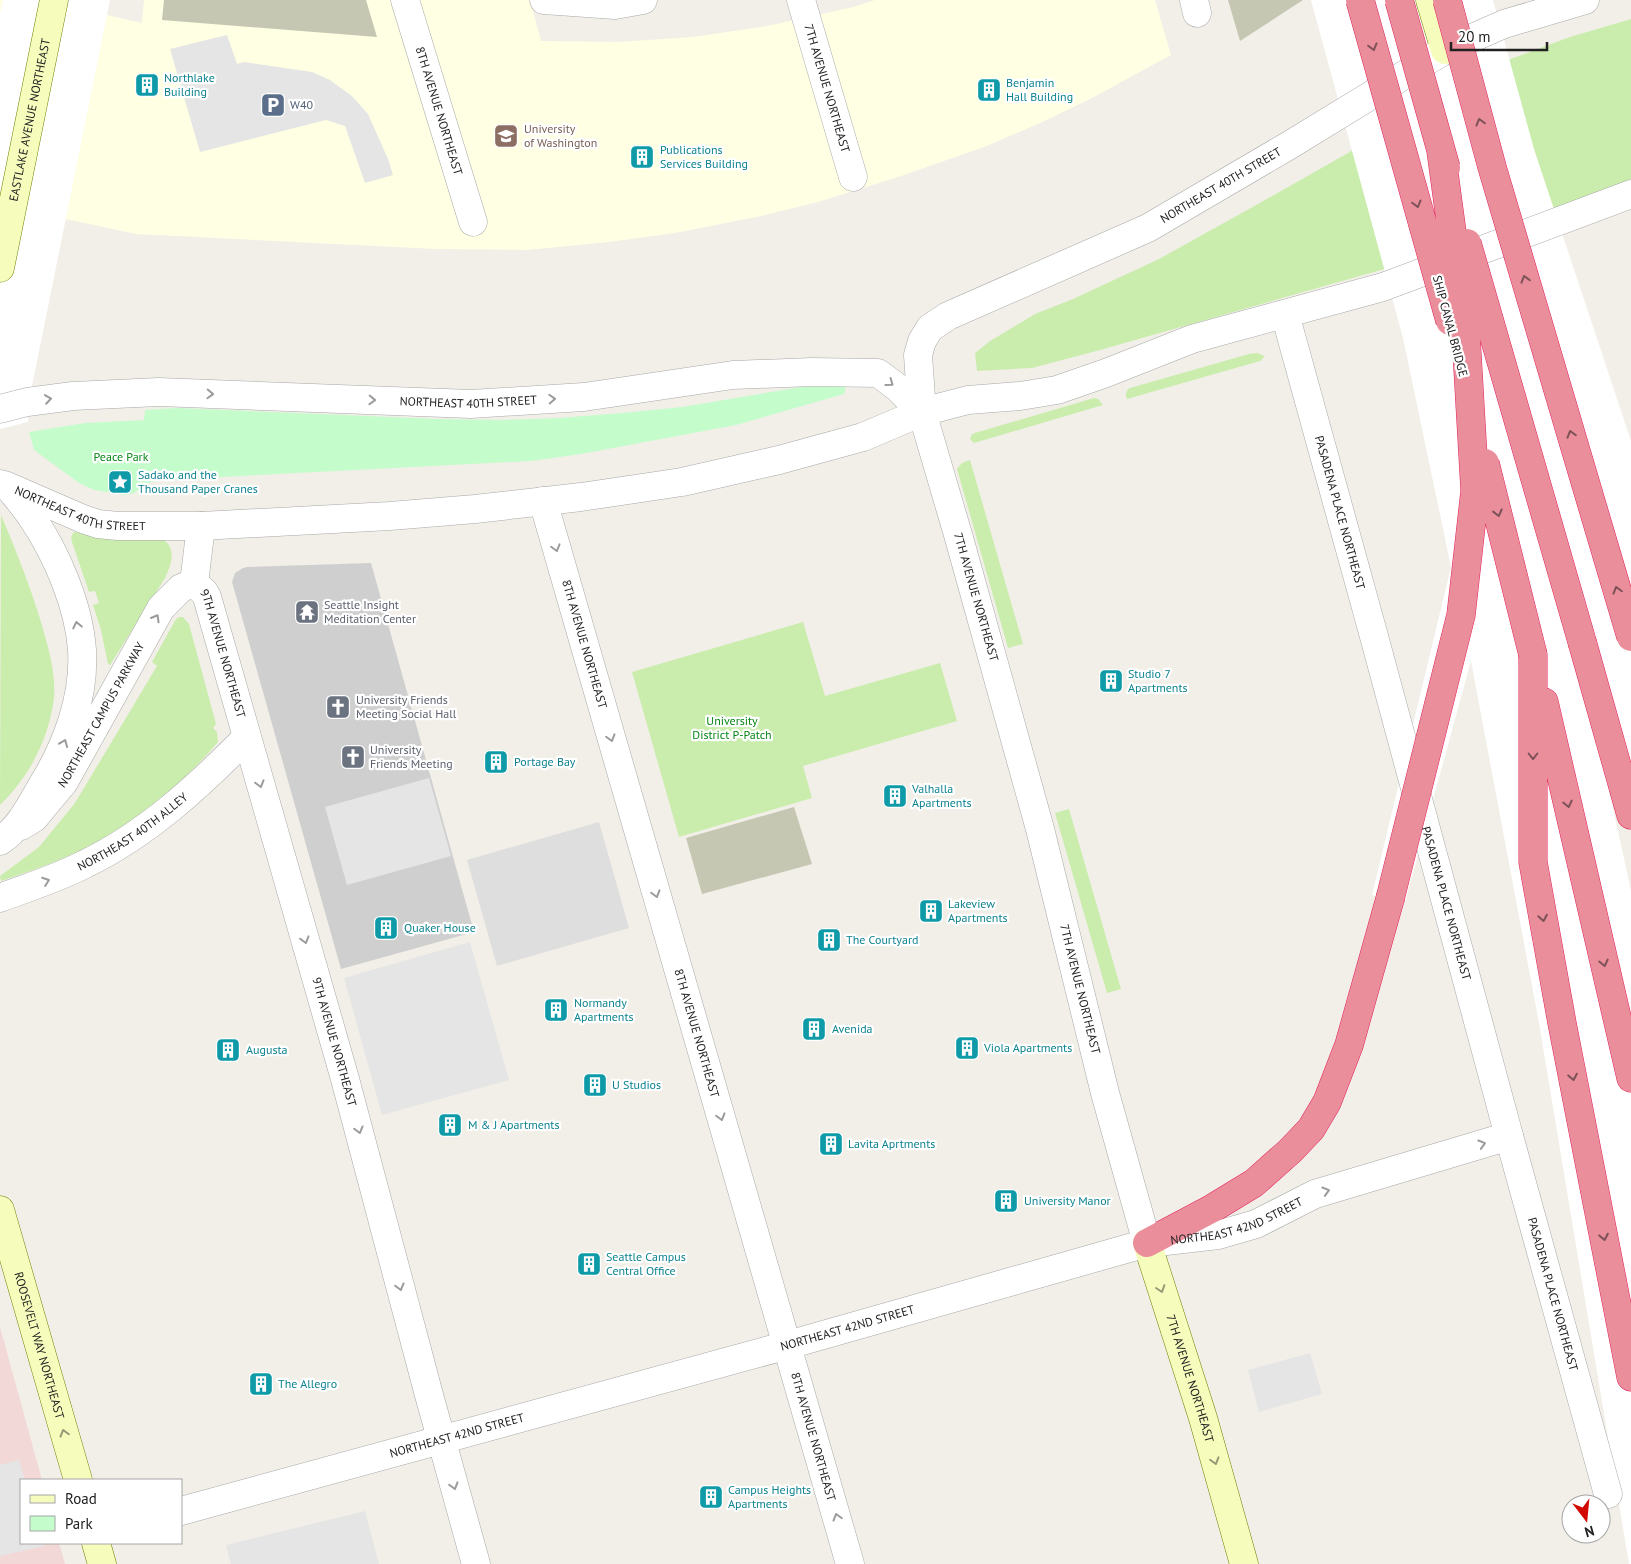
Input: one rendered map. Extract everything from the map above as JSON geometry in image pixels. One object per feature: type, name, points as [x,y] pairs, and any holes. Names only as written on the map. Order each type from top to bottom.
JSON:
[{"type":"highway","name":"SHIP CANAL BRIDGE","points":[[1360,0],[1449,321],[1533,655]]},
{"type":"highway","points":[[1399,0],[1631,815]]},
{"type":"highway","points":[[1446,0],[1492,167],[1631,637]]},
{"type":"highway","points":[[1147,1243],[1214,1208],[1254,1184],[1311,1129],[1327,1102],[1349,1045],[1390,899],[1461,614],[1475,491],[1466,336],[1441,151]]},
{"type":"highway","points":[[1533,655],[1631,1078]]},
{"type":"highway","points":[[1533,655],[1533,862],[1562,1023],[1631,1377]]},
{"type":"main road","name":"EASTLAKE AVENUE NORTHEAST","points":[[0,268],[54,0]]},
{"type":"main road","points":[[1430,0],[1445,50]]},
{"type":"main road","name":"ROOSEVELT WAY NORTHEAST","points":[[2,1223],[78,1479]]},
{"type":"main road","name":"7TH AVENUE NORTHEAST","points":[[1147,1243],[1203,1418],[1244,1564]]},
{"type":"main road","points":[[96,1544],[102,1564]]},
{"type":"street","name":"8TH AVENUE NORTHEAST","points":[[405,0],[473,222]]},
{"type":"street","points":[[544,0],[615,5],[643,0]]},
{"type":"street","name":"7TH AVENUE NORTHEAST","points":[[801,0],[853,177]]},
{"type":"street","name":"NORTHEAST 40TH STREET","points":[[922,412],[918,355],[922,342],[930,328],[948,316],[1148,228],[1288,146],[1445,50],[1504,24],[1585,0]]},
{"type":"street","name":"NORTHEAST 40TH STREET","points":[[4,485],[98,524],[118,526],[201,526],[390,516],[581,497],[682,482],[780,460],[863,438],[922,412],[968,400],[1020,396],[1057,390],[1192,339],[1383,287],[1631,194]]},
{"type":"street","name":"PASADENA PLACE NORTHEAST","points":[[1285,314],[1378,648],[1509,1136],[1608,1494]]},
{"type":"street","name":"NORTHEAST 40TH STREET","points":[[0,409],[27,402],[120,392],[471,404],[584,397],[733,375],[812,372],[878,374],[898,388],[922,412]]},
{"type":"street","name":"7TH AVENUE NORTHEAST","points":[[922,412],[1038,820],[1105,1093],[1147,1243]]},
{"type":"street","points":[[4,485],[33,518],[53,553],[71,597],[82,650],[81,673],[76,705],[66,739],[54,767],[7,836]]},
{"type":"street","name":"8TH AVENUE NORTHEAST","points":[[543,501],[850,1564]]},
{"type":"street","name":"9TH AVENUE NORTHEAST","points":[[201,526],[194,583],[207,597],[345,1079],[476,1564]]},
{"type":"street","name":"NORTHEAST CAMPUS PARKWAY","points":[[7,836],[34,818],[64,782],[161,608],[180,588],[194,583]]},
{"type":"street","name":"NORTHEAST 40TH ALLEY","points":[[0,898],[52,879],[112,849],[172,807],[199,784],[247,737]]},
{"type":"street","name":"NORTHEAST 42ND STREET","points":[[182,1511],[788,1345],[1147,1243],[1218,1235],[1256,1224],[1315,1194],[1509,1136]]},
{"type":"shaded area","name":"University of Washington","points":[[0,0],[41,0],[142,23],[144,0],[530,0],[541,41],[617,42],[693,37],[767,26],[853,7],[875,0],[1155,0],[1171,55],[1092,98],[984,147],[818,202],[761,216],[675,233],[609,242],[527,250],[436,249],[136,234],[0,205]]},
{"type":"shaded area","points":[[164,0],[366,0],[377,37],[162,20]]},
{"type":"shaded area","points":[[1228,0],[1303,0],[1240,41]]},
{"type":"shaded area","name":"W40","points":[[227,35],[237,64],[244,62],[312,72],[330,80],[352,96],[368,114],[393,175],[365,183],[345,126],[326,120],[200,152],[170,49]]},
{"type":"shaded area","name":"University Friends Meeting","points":[[371,563],[474,932],[341,969],[232,582],[235,573],[247,567]]},
{"type":"shaded area","points":[[429,778],[451,856],[347,885],[325,807]]},
{"type":"shaded area","points":[[794,807],[812,864],[702,894],[686,838]]},
{"type":"shaded area","points":[[599,822],[629,928],[497,966],[467,860]]},
{"type":"shaded area","points":[[470,942],[509,1080],[382,1115],[344,978]]},
{"type":"shaded area","points":[[0,1327],[42,1479],[20,1479],[20,1544],[59,1544],[65,1564],[0,1564]]},
{"type":"shaded area","points":[[1310,1353],[1322,1394],[1259,1412],[1248,1370]]},
{"type":"shaded area","points":[[19,1460],[25,1479],[20,1479],[20,1544],[43,1544],[44,1546],[0,1556],[0,1465]]},
{"type":"shaded area","points":[[365,1511],[379,1564],[231,1564],[226,1545]]},
{"type":"green space","points":[[1631,19],[1631,179],[1558,208],[1381,270],[1032,368],[977,371],[975,353],[990,341],[1035,314],[1073,299],[1159,259],[1348,153],[1415,107],[1484,69],[1570,37]]},
{"type":"green space","points":[[1257,353],[1265,356],[1260,361],[1127,399],[1126,397],[1127,391],[1130,388]]},
{"type":"green space","name":"Peace Park","points":[[845,386],[844,394],[736,425],[581,454],[531,461],[163,480],[151,482],[134,493],[125,495],[94,490],[79,483],[34,450],[29,432],[85,423],[144,420],[145,410],[177,408],[438,419],[504,420],[559,418],[682,407],[801,387]]},
{"type":"green space","points":[[1094,398],[1098,399],[1103,405],[974,443],[970,439],[972,434],[975,433]]},
{"type":"green space","points":[[970,460],[1023,644],[1008,648],[957,469],[962,463]]},
{"type":"green space","points":[[1,515],[41,622],[51,660],[54,698],[48,728],[29,770],[0,805]]},
{"type":"green space","points":[[74,532],[164,540],[172,553],[171,563],[165,578],[110,665],[108,664],[101,630],[93,605],[99,603],[95,591],[89,592],[71,539]]},
{"type":"green space","points":[[183,617],[189,624],[216,724],[213,728],[217,732],[218,742],[193,770],[165,795],[120,828],[67,857],[1,881],[0,876],[39,847],[75,803],[157,666],[152,662],[176,619]]},
{"type":"green space","name":"University District P-Patch","points":[[803,622],[825,696],[940,663],[957,721],[803,766],[812,798],[679,837],[632,672]]},
{"type":"green space","points":[[1069,809],[1121,989],[1107,993],[1055,813]]},
{"type":"pier","points":[[3,0],[110,0],[28,406],[28,422],[0,429],[0,13]]},
{"type":"pier","points":[[1311,0],[1493,0],[1534,149],[1631,441],[1631,771],[1578,647],[1631,891],[1631,1564],[1629,1564],[1539,1023],[1471,661],[1405,902],[1372,895],[1451,567],[1403,338]]},
{"type":"place","name":"Northlake Building","points":[[147,85]]},
{"type":"place","name":"Benjamin Hall Building","points":[[989,90]]},
{"type":"place","name":"W40","points":[[273,105]]},
{"type":"place","name":"University of Washington","points":[[506,136]]},
{"type":"place","name":"Publications Services Building","points":[[642,157]]},
{"type":"place","name":"Sadako and the Thousand Paper Cranes","points":[[120,482]]},
{"type":"place","name":"Seattle Insight Meditation Center","points":[[307,612]]},
{"type":"place","name":"Studio 7 Apartments","points":[[1111,681]]},
{"type":"place","name":"University Friends Meeting Social Hall","points":[[338,707]]},
{"type":"place","name":"University Friends Meeting","points":[[353,757]]},
{"type":"place","name":"Portage Bay","points":[[496,762]]},
{"type":"place","name":"Valhalla Apartments","points":[[895,796]]},
{"type":"place","name":"Lakeview Apartments","points":[[931,911]]},
{"type":"place","name":"Quaker House","points":[[386,928]]},
{"type":"place","name":"The Courtyard","points":[[829,940]]},
{"type":"place","name":"Normandy Apartments","points":[[556,1010]]},
{"type":"place","name":"Avenida","points":[[814,1029]]},
{"type":"place","name":"Viola Apartments","points":[[967,1048]]},
{"type":"place","name":"Augusta","points":[[228,1050]]},
{"type":"place","name":"U Studios","points":[[595,1085]]},
{"type":"place","name":"M & J Apartments","points":[[450,1125]]},
{"type":"place","name":"Lavita Aprtments","points":[[831,1144]]},
{"type":"place","name":"University Manor","points":[[1006,1201]]},
{"type":"place","name":"Seattle Campus Central Office","points":[[589,1264]]},
{"type":"place","name":"The Allegro","points":[[261,1384]]},
{"type":"place","name":"Campus Heights Apartments","points":[[711,1497]]}]
